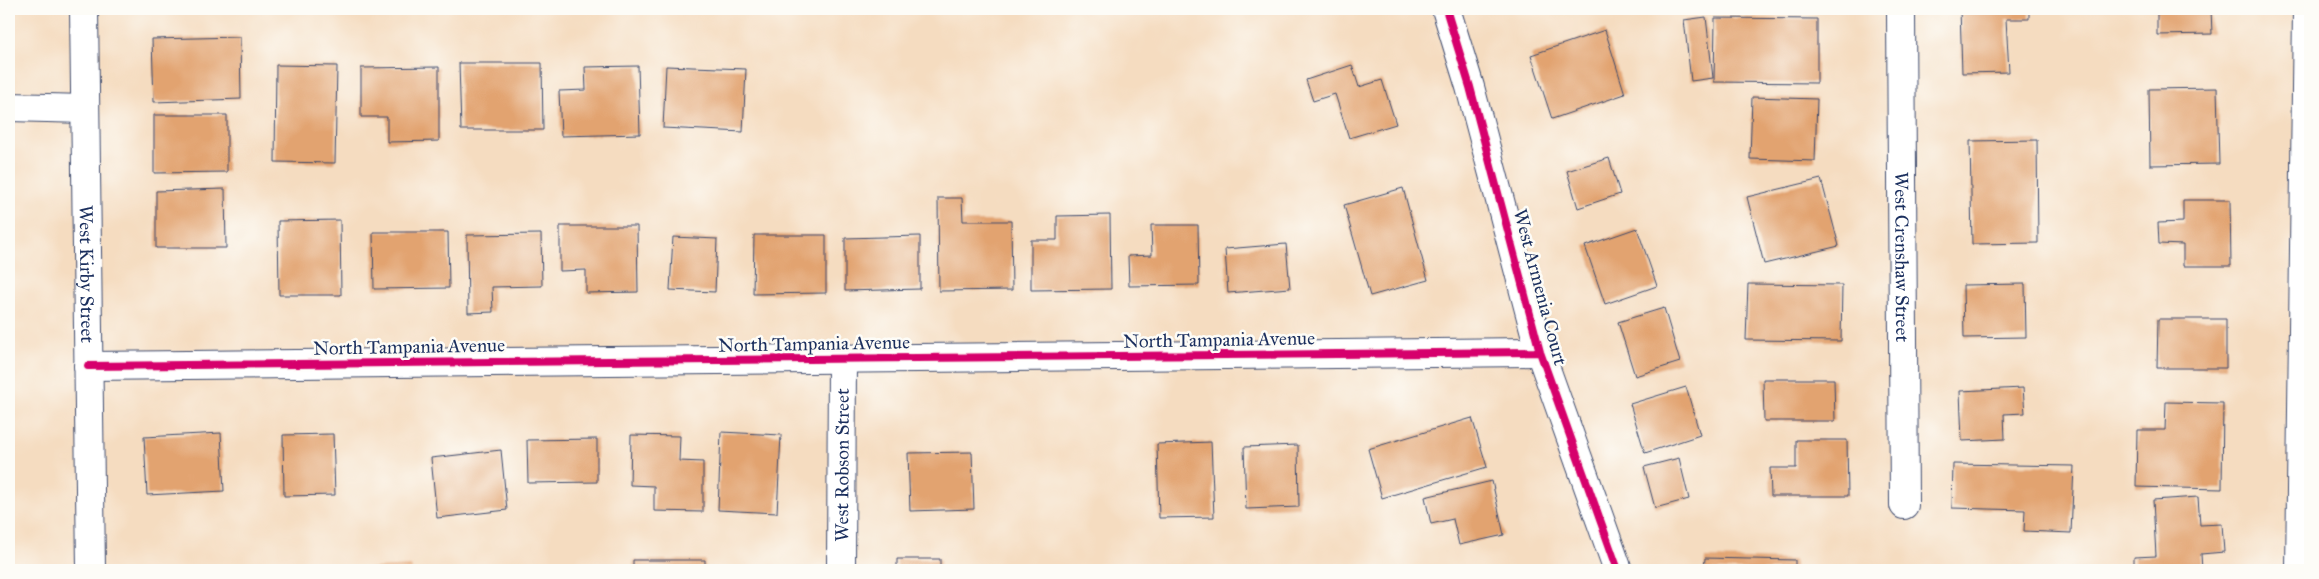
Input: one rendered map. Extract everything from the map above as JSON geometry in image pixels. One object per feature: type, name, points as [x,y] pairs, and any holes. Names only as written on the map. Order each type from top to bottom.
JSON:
[{"type":"street","name":"West Kirby Street","points":[[84,9],[91,570]]},
{"type":"street","name":"West Armenia Court","points":[[1446,9],[1470,88],[1540,352],[1618,570]]},
{"type":"street","name":"West Crenshaw Street","points":[[1902,9],[1904,505]]},
{"type":"street","points":[[2300,570],[2307,226],[2307,9]]},
{"type":"street","points":[[9,107],[85,109]]},
{"type":"street","name":"North Tampania Avenue","points":[[88,366],[1540,352]]},
{"type":"street","name":"West Robson Street","points":[[841,570],[842,359]]},
{"type":"building","points":[[1960,9],[2029,9],[2029,19],[2006,19],[2009,72],[1962,73]]},
{"type":"building","points":[[2157,9],[2211,9],[2212,34],[2157,35]]},
{"type":"building","points":[[1706,17],[1713,78],[1691,81],[1684,20]]},
{"type":"building","points":[[1715,18],[1817,19],[1817,83],[1714,82]]},
{"type":"building","points":[[1605,30],[1625,94],[1552,119],[1531,55]]},
{"type":"building","points":[[240,37],[241,99],[154,102],[152,39]]},
{"type":"building","points":[[459,63],[542,63],[543,130],[461,130]]},
{"type":"building","points":[[276,65],[337,66],[335,163],[275,162]]},
{"type":"building","points":[[1352,65],[1359,87],[1382,80],[1396,124],[1349,138],[1335,94],[1313,101],[1306,80]]},
{"type":"building","points":[[638,66],[640,134],[561,136],[559,91],[586,90],[585,67]]},
{"type":"building","points":[[666,66],[746,69],[743,132],[663,128]]},
{"type":"building","points":[[439,67],[439,141],[387,142],[387,117],[361,117],[361,68]]},
{"type":"building","points":[[2217,88],[2219,164],[2150,165],[2149,89]]},
{"type":"building","points":[[1752,97],[1817,99],[1815,161],[1750,159]]},
{"type":"building","points":[[154,115],[227,115],[227,172],[154,173]]},
{"type":"building","points":[[2037,140],[2038,243],[1972,244],[1970,141]]},
{"type":"building","points":[[1609,158],[1620,194],[1578,208],[1567,171]]},
{"type":"building","points":[[9,167],[14,167],[15,210],[9,210]]},
{"type":"building","points":[[1821,179],[1839,246],[1764,264],[1747,197]]},
{"type":"building","points":[[1403,188],[1428,280],[1370,296],[1344,205]]},
{"type":"building","points":[[225,189],[226,248],[156,248],[156,191]]},
{"type":"building","points":[[938,198],[962,198],[963,221],[1011,221],[1012,290],[939,291]]},
{"type":"building","points":[[2183,200],[2230,200],[2231,266],[2183,266],[2183,245],[2159,244],[2158,223],[2183,222]]},
{"type":"building","points":[[1110,215],[1111,289],[1031,290],[1031,240],[1057,240],[1057,216]]},
{"type":"building","points":[[340,220],[341,295],[279,295],[278,221]]},
{"type":"building","points":[[1151,225],[1198,225],[1199,285],[1129,286],[1128,256],[1152,255]]},
{"type":"building","points":[[560,226],[637,226],[638,292],[586,293],[586,270],[560,271]]},
{"type":"building","points":[[1637,228],[1657,286],[1605,304],[1585,246]]},
{"type":"building","points":[[373,232],[448,232],[449,288],[374,289]]},
{"type":"building","points":[[541,234],[542,286],[492,287],[493,312],[468,313],[467,235]]},
{"type":"building","points":[[754,235],[826,235],[826,293],[753,294]]},
{"type":"building","points":[[920,236],[920,289],[845,291],[845,238]]},
{"type":"building","points":[[673,237],[717,239],[715,292],[670,290]]},
{"type":"building","points":[[1286,244],[1290,288],[1228,293],[1225,249]]},
{"type":"building","points":[[1748,284],[1842,285],[1841,341],[1746,340]]},
{"type":"building","points":[[2025,284],[2026,337],[1964,338],[1963,285]]},
{"type":"building","points":[[1664,308],[1680,362],[1635,376],[1618,322]]},
{"type":"building","points":[[2158,319],[2226,319],[2226,368],[2157,368]]},
{"type":"building","points":[[1763,379],[1834,379],[1835,421],[1764,421]]},
{"type":"building","points":[[1686,387],[1700,435],[1645,453],[1630,404]]},
{"type":"building","points":[[2023,388],[2025,413],[2004,414],[2005,439],[1962,441],[1960,391]]},
{"type":"building","points":[[2166,402],[2223,403],[2222,489],[2136,487],[2137,430],[2165,430]]},
{"type":"building","points":[[1472,418],[1487,467],[1382,498],[1368,449]]},
{"type":"building","points":[[721,432],[781,435],[777,513],[718,510]]},
{"type":"building","points":[[221,433],[224,491],[147,495],[144,437]]},
{"type":"building","points":[[333,434],[335,495],[284,496],[283,435]]},
{"type":"building","points":[[631,435],[680,436],[679,461],[703,462],[703,512],[654,511],[654,486],[630,485]]},
{"type":"building","points":[[597,439],[597,482],[528,483],[527,440]]},
{"type":"building","points":[[1796,440],[1847,440],[1848,496],[1771,496],[1770,468],[1796,468]]},
{"type":"building","points":[[1211,442],[1214,517],[1159,518],[1157,444]]},
{"type":"building","points":[[1298,445],[1299,507],[1246,509],[1244,447]]},
{"type":"building","points":[[501,450],[507,510],[437,518],[431,458]]},
{"type":"building","points":[[972,452],[974,509],[910,511],[908,453]]},
{"type":"building","points":[[1679,458],[1689,499],[1655,508],[1644,467]]},
{"type":"building","points":[[1953,464],[2074,466],[2071,533],[2024,531],[2025,510],[1952,508]]},
{"type":"building","points":[[1492,481],[1504,535],[1459,545],[1453,519],[1431,524],[1425,497]]},
{"type":"building","points":[[2198,497],[2200,525],[2222,524],[2224,552],[2201,554],[2202,570],[2134,570],[2134,557],[2156,556],[2153,500]]},
{"type":"building","points":[[1705,558],[1795,560],[1795,570],[1704,570]]},
{"type":"building","points":[[897,559],[940,559],[940,570],[897,570]]},
{"type":"building","points":[[633,560],[705,560],[705,570],[633,570]]},
{"type":"building","points":[[411,566],[412,570],[355,570],[355,569]]},
{"type":"cycle path","points":[[1446,9],[1470,87],[1540,352],[1618,570]]},
{"type":"cycle path","points":[[88,366],[1540,352]]}]
